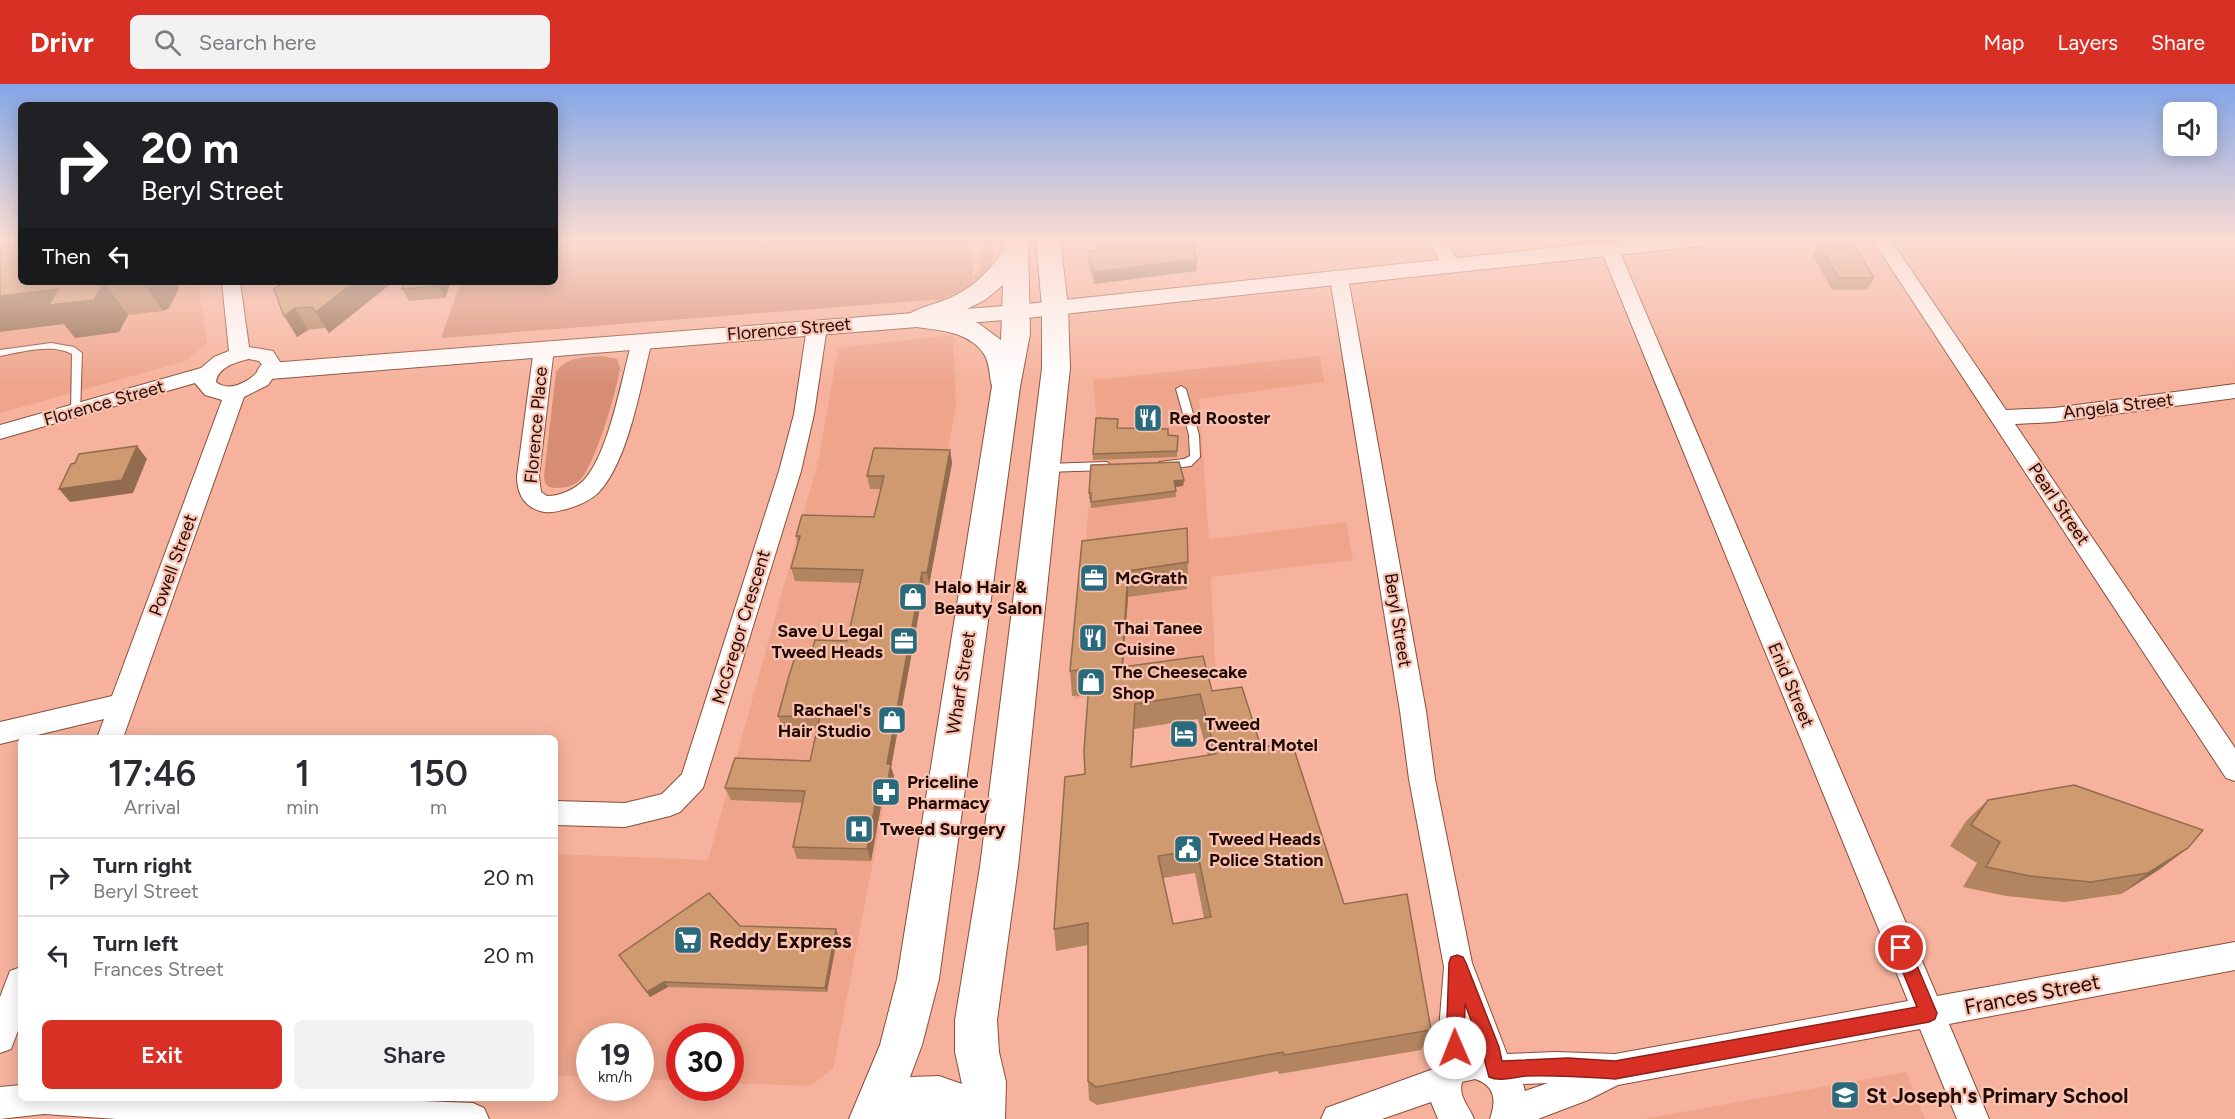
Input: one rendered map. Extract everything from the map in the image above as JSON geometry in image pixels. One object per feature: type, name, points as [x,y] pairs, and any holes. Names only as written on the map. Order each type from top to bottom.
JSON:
[{"type":"main road","points":[[916,320],[959,306],[974,298],[986,287]]},
{"type":"main road","name":"Wharf Street","points":[[872,1119],[901,1045],[918,980],[1006,387],[1016,334],[1017,287]]},
{"type":"main road","points":[[982,1119],[984,1082],[977,1052],[976,1020],[1000,856],[1056,368],[1053,287]]},
{"type":"main road","points":[[916,320],[952,324],[970,330],[982,338],[995,349],[1001,363],[1006,387]]},
{"type":"main road","points":[[872,1119],[887,1108],[908,1098],[929,1096],[950,1100],[968,1110],[976,1119]]},
{"type":"street","points":[[208,373],[205,384],[208,389],[216,392],[236,392],[257,383],[270,370],[272,364],[266,356],[249,353],[239,355],[232,287]]},
{"type":"street","name":"Florence Street","points":[[270,370],[1017,312],[1248,287]]},
{"type":"street","name":"Beryl Street","points":[[1341,287],[1413,711],[1422,779],[1457,963],[1490,1047],[1494,1070],[1508,1087],[1512,1100],[1508,1116]]},
{"type":"street","name":"Enid Street","points":[[1626,287],[1973,1119]]},
{"type":"street","name":"Pearl Street","points":[[1914,287],[2235,770]]},
{"type":"street","name":"McGregor Crescent","points":[[558,813],[625,815],[670,804],[693,780],[790,471],[804,414],[817,327]]},
{"type":"street","name":"Florence Place","points":[[544,348],[528,476],[531,495],[534,500],[544,504],[566,501],[582,494],[595,480],[615,437],[642,341]]},
{"type":"street","name":"Florence Street","points":[[0,432],[208,373],[221,362],[239,355]]},
{"type":"street","name":"Powell Street","points":[[111,735],[236,392]]},
{"type":"street","name":"Angela Street","points":[[2001,417],[2054,415],[2235,392]]},
{"type":"street","points":[[0,733],[123,704]]},
{"type":"street","name":"Frances Street","points":[[1450,1074],[1472,1063],[1479,1063],[1494,1070],[1568,1067],[1615,1070],[2235,956]]},
{"type":"street","name":"Beryl Street","points":[[1457,963],[1450,1074],[1445,1093],[1458,1119]]},
{"type":"street","points":[[0,1038],[18,989]]},
{"type":"street","name":"Frances Street","points":[[1508,1116],[1576,1089],[1615,1070]]},
{"type":"street","points":[[1337,1119],[1450,1074]]},
{"type":"street","points":[[0,1103],[18,1101]]},
{"type":"street","points":[[88,1101],[207,1109],[473,1119]]},
{"type":"lane","points":[[0,353],[39,348],[72,349],[77,353],[78,364],[76,411]]},
{"type":"lane","points":[[1151,465],[1187,463],[1195,457],[1194,435],[1181,389]]},
{"type":"lane","points":[[1045,468],[1118,466]]},
{"type":"shaded area","points":[[0,287],[199,287],[207,343],[186,361],[0,413]]},
{"type":"shaded area","points":[[459,287],[969,287],[942,299],[441,338]]},
{"type":"shaded area","points":[[953,335],[956,405],[898,732],[833,1069],[810,1086],[744,1083],[744,1023],[666,1023],[666,1080],[654,1080],[654,1023],[576,1023],[576,1076],[558,1075],[558,854],[708,860],[819,458],[838,348]]},
{"type":"shaded area","points":[[603,356],[617,359],[620,368],[599,444],[586,471],[577,483],[565,487],[549,487],[545,483],[544,476],[556,372],[571,360]]},
{"type":"shaded area","points":[[1320,356],[1324,382],[1199,399],[1209,539],[1346,522],[1353,560],[1211,577],[1216,678],[1074,699],[1096,410],[1093,380]]},
{"type":"shaded area","name":"St Joseph's Primary School","points":[[1906,1072],[1925,1119],[1643,1119]]},
{"type":"building","points":[[0,287],[101,287],[94,300],[49,305],[58,289],[0,296]]},
{"type":"building","points":[[347,287],[316,312],[312,307],[295,308],[284,316],[274,289]]},
{"type":"building","points":[[1096,418],[1118,419],[1117,428],[1168,429],[1168,435],[1178,436],[1177,451],[1093,454]]},
{"type":"building","points":[[137,446],[122,480],[59,489],[71,464],[75,463],[79,454]]},
{"type":"building","points":[[874,448],[950,450],[927,573],[922,572],[887,764],[891,764],[885,795],[877,794],[867,849],[793,847],[805,791],[725,788],[735,758],[810,761],[820,717],[778,716],[789,676],[795,657],[810,657],[815,640],[847,641],[863,570],[791,568],[800,536],[796,536],[802,515],[874,517],[884,476],[867,476]]},
{"type":"building","points":[[1179,462],[1184,480],[1174,481],[1176,491],[1091,502],[1091,493],[1089,493],[1091,465]]},
{"type":"building","points":[[1187,528],[1188,562],[1128,571],[1122,667],[1203,656],[1212,691],[1242,687],[1261,747],[1292,743],[1344,904],[1407,894],[1431,1030],[1284,1055],[1283,1052],[1096,1087],[1088,1081],[1088,923],[1054,929],[1065,777],[1085,774],[1084,751],[1090,669],[1070,671],[1082,541]],"holes":[[[1200,694],[1216,754],[1131,767],[1135,704]],[[1197,850],[1211,917],[1173,924],[1158,856]]]},
{"type":"building","points":[[2074,785],[2203,830],[2188,848],[2148,873],[2091,882],[2030,876],[1986,867],[2000,842],[1971,825],[1988,800]]},
{"type":"building","points":[[709,893],[740,926],[836,929],[825,988],[664,982],[647,992],[619,955]]},
{"type":"place","name":"Red Rooster","points":[[1148,418]]},
{"type":"place","name":"McGrath","points":[[1094,578]]},
{"type":"place","name":"Halo Hair & Beauty Salon","points":[[913,597]]},
{"type":"place","name":"Thai Tanee Cuisine","points":[[1093,638]]},
{"type":"place","name":"Save U Legal Tweed Heads","points":[[904,641]]},
{"type":"place","name":"The Cheesecake Shop","points":[[1091,682]]},
{"type":"place","name":"Rachael's Hair Studio","points":[[892,720]]},
{"type":"place","name":"Tweed Central Motel","points":[[1184,734]]},
{"type":"place","name":"Priceline Pharmacy","points":[[886,792]]},
{"type":"place","name":"Tweed Surgery","points":[[859,829]]},
{"type":"place","name":"Tweed Heads Police Station","points":[[1188,849]]},
{"type":"place","name":"Reddy Express","points":[[688,940]]},
{"type":"place","name":"St Joseph's Primary School","points":[[1845,1095]]},
{"type":"route","points":[[1455,1048],[1457,963],[1490,1047],[1495,1071],[1524,1067],[1615,1070],[1929,1013],[1901,948]]}]
